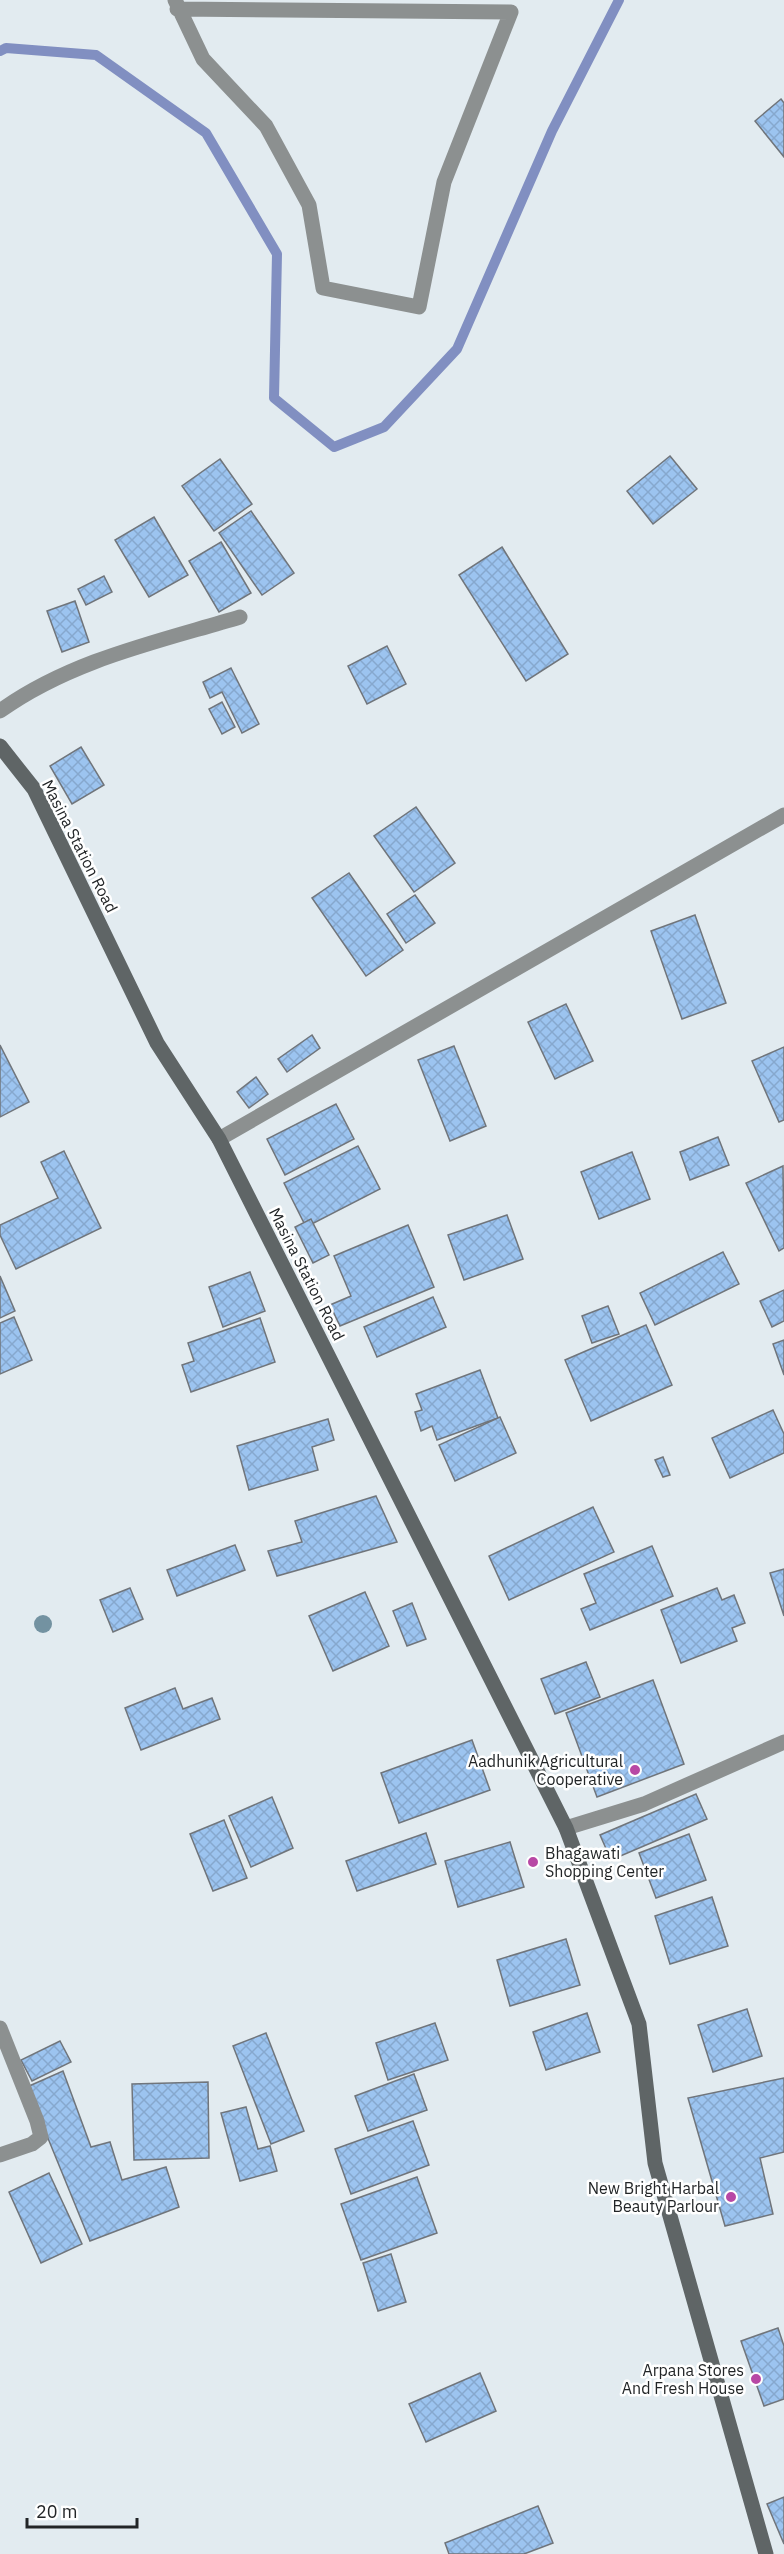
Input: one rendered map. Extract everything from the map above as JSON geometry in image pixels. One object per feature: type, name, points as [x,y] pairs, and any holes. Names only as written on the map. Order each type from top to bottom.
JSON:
[{"type":"street","points":[[176,5],[511,12],[444,182],[419,307],[323,288],[309,205],[266,126],[203,59],[176,5]]},
{"type":"street","points":[[0,711],[31,688],[95,660],[240,617]]},
{"type":"street","name":"Masina Station Road","points":[[0,746],[34,789],[157,1043],[219,1139],[566,1828],[639,2024],[655,2163],[766,2554]]},
{"type":"street","points":[[219,1139],[784,814]]},
{"type":"street","points":[[566,1828],[644,1804],[784,1742]]},
{"type":"street","points":[[0,2028],[37,2121],[40,2137],[32,2144],[0,2156]]},
{"type":"building","points":[[781,99],[784,103],[784,157],[755,121]]},
{"type":"building","points":[[670,456],[697,489],[653,524],[627,491]]},
{"type":"building","points":[[220,459],[252,504],[214,531],[182,486]]},
{"type":"building","points":[[251,511],[294,573],[262,595],[219,533]]},
{"type":"building","points":[[154,517],[188,575],[149,597],[115,540]]},
{"type":"building","points":[[221,542],[251,593],[219,612],[189,561]]},
{"type":"building","points":[[502,547],[568,654],[526,681],[459,575]]},
{"type":"building","points":[[104,576],[112,592],[86,605],[78,589]]},
{"type":"building","points":[[75,601],[89,642],[62,652],[47,611]]},
{"type":"building","points":[[387,646],[406,684],[367,704],[348,666]]},
{"type":"building","points":[[231,668],[259,724],[242,733],[222,692],[210,698],[203,682]]},
{"type":"building","points":[[222,702],[235,727],[222,734],[209,709]]},
{"type":"building","points":[[81,747],[104,785],[72,804],[50,766]]},
{"type":"building","points":[[416,807],[455,863],[414,892],[374,836]]},
{"type":"building","points":[[349,873],[403,950],[366,976],[312,898]]},
{"type":"building","points":[[415,895],[435,923],[406,943],[387,914]]},
{"type":"building","points":[[695,915],[726,1003],[682,1019],[651,931]]},
{"type":"building","points":[[566,1004],[593,1061],[555,1079],[528,1022]]},
{"type":"building","points":[[312,1035],[320,1048],[287,1072],[278,1059]]},
{"type":"building","points":[[0,1045],[29,1102],[0,1117]]},
{"type":"building","points":[[454,1046],[486,1126],[450,1141],[418,1060]]},
{"type":"building","points":[[784,1047],[784,1120],[779,1122],[752,1061]]},
{"type":"building","points":[[256,1077],[268,1094],[249,1108],[237,1092]]},
{"type":"building","points":[[336,1104],[354,1139],[285,1175],[267,1139]]},
{"type":"building","points":[[718,1137],[729,1165],[690,1180],[680,1152]]},
{"type":"building","points":[[358,1146],[380,1189],[306,1227],[284,1183]]},
{"type":"building","points":[[64,1151],[101,1228],[16,1269],[0,1235],[0,1225],[58,1198],[41,1162]]},
{"type":"building","points":[[632,1152],[650,1199],[599,1219],[581,1172]]},
{"type":"building","points":[[783,1166],[784,1248],[779,1251],[746,1183]]},
{"type":"building","points":[[507,1215],[523,1259],[464,1280],[448,1235]]},
{"type":"building","points":[[311,1219],[329,1255],[313,1263],[295,1227]]},
{"type":"building","points":[[408,1225],[434,1287],[340,1326],[330,1305],[351,1296],[334,1256]]},
{"type":"building","points":[[723,1252],[739,1284],[655,1325],[640,1293]]},
{"type":"building","points":[[250,1272],[265,1311],[223,1327],[209,1287]]},
{"type":"building","points":[[0,1276],[15,1311],[0,1318]]},
{"type":"building","points":[[784,1290],[784,1321],[772,1327],[760,1301]]},
{"type":"building","points":[[433,1297],[446,1327],[377,1357],[364,1327]]},
{"type":"building","points":[[608,1306],[619,1334],[592,1343],[582,1316]]},
{"type":"building","points":[[14,1317],[32,1360],[0,1374],[0,1323]]},
{"type":"building","points":[[260,1318],[275,1362],[191,1392],[182,1365],[194,1361],[188,1343]]},
{"type":"building","points":[[646,1325],[672,1385],[591,1421],[565,1360]]},
{"type":"building","points":[[784,1340],[784,1375],[773,1344]]},
{"type":"building","points":[[480,1370],[498,1418],[437,1440],[432,1426],[421,1431],[415,1412],[422,1410],[416,1394]]},
{"type":"building","points":[[773,1410],[784,1434],[784,1453],[730,1478],[712,1438]]},
{"type":"building","points":[[500,1417],[516,1453],[455,1481],[439,1445]]},
{"type":"building","points":[[328,1419],[334,1440],[312,1447],[318,1470],[249,1490],[237,1446]]},
{"type":"building","points":[[663,1457],[670,1475],[663,1477],[655,1460]]},
{"type":"building","points":[[376,1496],[397,1542],[277,1576],[268,1551],[302,1542],[295,1521]]},
{"type":"building","points":[[593,1507],[614,1552],[509,1600],[489,1556]]},
{"type":"building","points":[[235,1545],[245,1570],[177,1596],[167,1570]]},
{"type":"building","points":[[652,1546],[673,1596],[590,1630],[581,1609],[596,1603],[584,1574]]},
{"type":"building","points":[[784,1569],[784,1616],[770,1573]]},
{"type":"building","points":[[130,1588],[143,1619],[113,1632],[100,1600]]},
{"type":"building","points":[[717,1588],[722,1600],[734,1595],[745,1623],[732,1628],[737,1641],[681,1663],[661,1610]]},
{"type":"building","points":[[365,1592],[389,1646],[333,1671],[309,1616]]},
{"type":"building","points":[[412,1603],[426,1639],[407,1646],[393,1611]]},
{"type":"building","points":[[586,1662],[600,1697],[555,1714],[541,1679]]},
{"type":"building","points":[[653,1680],[684,1764],[597,1797],[566,1713]]},
{"type":"building","points":[[175,1688],[183,1709],[212,1698],[220,1719],[141,1750],[125,1708]]},
{"type":"building","points":[[472,1740],[490,1790],[399,1823],[381,1773]]},
{"type":"building","points":[[696,1794],[707,1819],[611,1860],[600,1835]]},
{"type":"building","points":[[272,1797],[293,1848],[251,1867],[229,1816]]},
{"type":"building","points":[[224,1820],[247,1878],[213,1891],[190,1834]]},
{"type":"building","points":[[426,1833],[436,1864],[357,1891],[346,1861]]},
{"type":"building","points":[[689,1834],[706,1880],[656,1898],[639,1853]]},
{"type":"building","points":[[510,1842],[524,1887],[458,1907],[445,1861]]},
{"type":"building","points":[[712,1897],[728,1946],[670,1964],[655,1916]]},
{"type":"building","points":[[566,1939],[580,1985],[510,2006],[497,1960]]},
{"type":"building","points":[[747,2009],[762,2056],[713,2072],[698,2025]]},
{"type":"building","points":[[587,2013],[600,2052],[546,2070],[533,2032]]},
{"type":"building","points":[[435,2023],[448,2060],[388,2080],[376,2043]]},
{"type":"building","points":[[266,2033],[304,2131],[271,2144],[233,2046]]},
{"type":"building","points":[[60,2041],[71,2062],[32,2081],[21,2060]]},
{"type":"building","points":[[63,2071],[91,2147],[110,2142],[122,2180],[166,2167],[179,2207],[90,2241],[27,2087]]},
{"type":"building","points":[[414,2074],[427,2110],[368,2131],[355,2096]]},
{"type":"building","points":[[784,2078],[784,2152],[760,2158],[773,2214],[725,2226],[688,2098]]},
{"type":"building","points":[[208,2082],[209,2158],[134,2160],[132,2084]]},
{"type":"building","points":[[246,2107],[258,2149],[270,2146],[277,2171],[240,2181],[221,2113]]},
{"type":"building","points":[[413,2121],[429,2165],[351,2194],[335,2149]]},
{"type":"building","points":[[49,2173],[82,2244],[41,2263],[9,2192]]},
{"type":"building","points":[[417,2177],[437,2233],[361,2260],[341,2204]]},
{"type":"building","points":[[391,2254],[406,2302],[378,2311],[363,2263]]},
{"type":"building","points":[[778,2328],[784,2346],[784,2399],[764,2406],[741,2341]]},
{"type":"building","points":[[480,2373],[496,2411],[426,2442],[409,2404]]},
{"type":"building","points":[[784,2497],[784,2544],[767,2504]]},
{"type":"building","points":[[538,2506],[553,2543],[524,2554],[449,2554],[445,2543]]},
{"type":"waterway","points":[[0,51],[6,48],[96,55],[206,133],[277,254],[274,398],[334,447],[384,427],[457,349],[552,131],[619,0]]},
{"type":"place","name":"Aadhunik Agricultural Cooperative","points":[[635,1770]]},
{"type":"place","name":"Bhagawati Shopping Center","points":[[533,1862]]},
{"type":"place","name":"New Bright Harbal Beauty Parlour","points":[[731,2197]]},
{"type":"place","name":"Arpana Stores And Fresh House","points":[[756,2379]]}]
